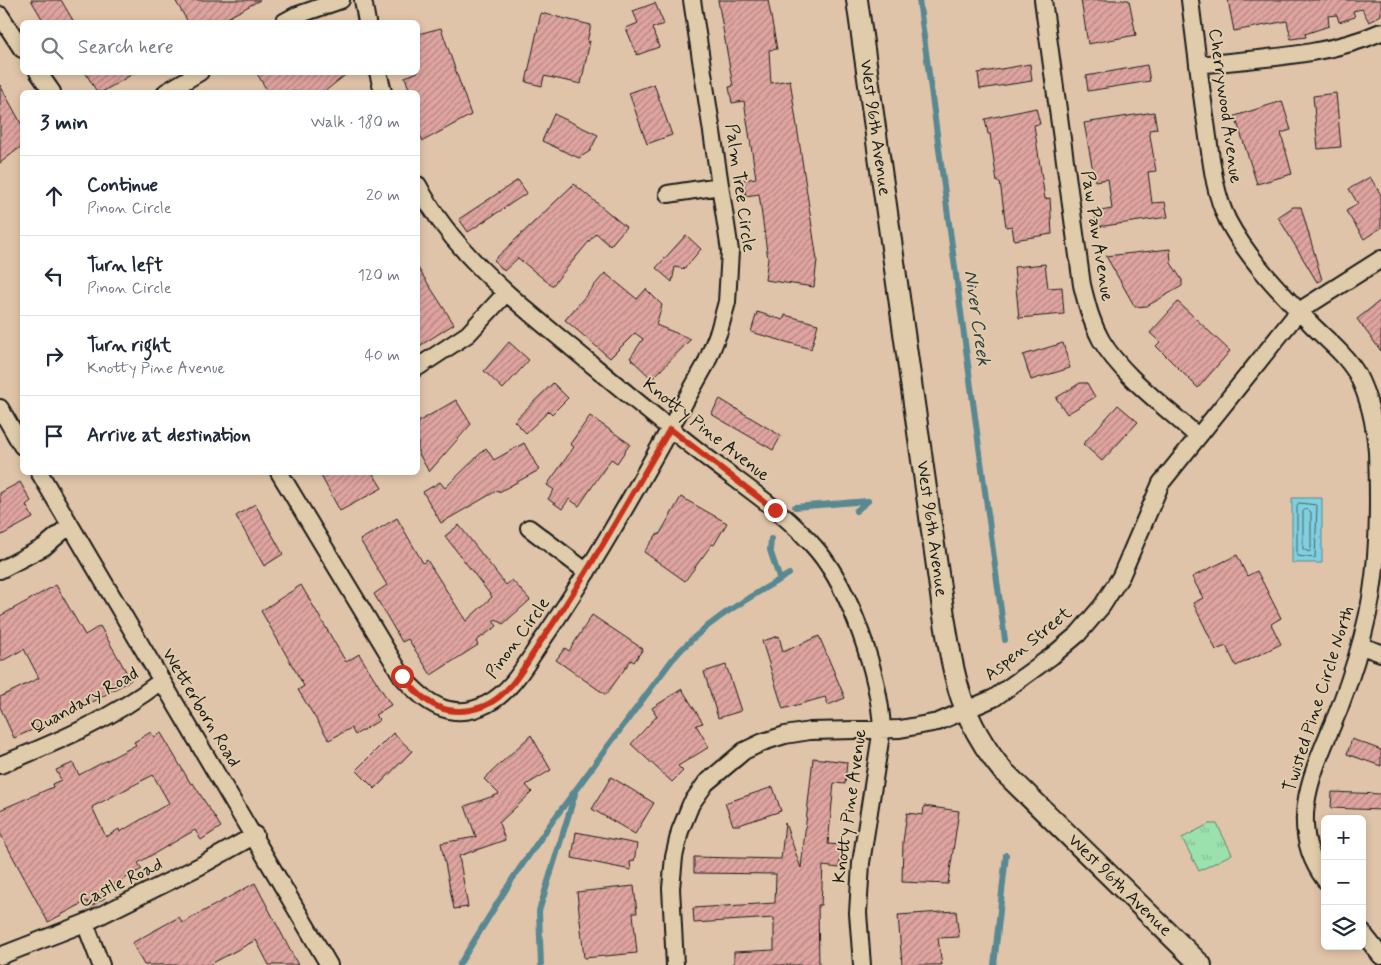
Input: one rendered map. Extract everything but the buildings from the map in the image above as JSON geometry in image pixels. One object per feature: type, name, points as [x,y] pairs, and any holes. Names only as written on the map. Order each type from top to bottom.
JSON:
[{"type":"street","points":[[288,20],[340,0]]},
{"type":"street","points":[[363,0],[367,20]]},
{"type":"street","name":"Palm Tree Circle","points":[[670,429],[706,364],[719,331],[727,302],[730,251],[692,0]]},
{"type":"street","name":"West 96th Avenue","points":[[857,0],[944,616],[953,674],[965,710],[986,750],[1003,771],[1201,965]]},
{"type":"street","name":"Paw Paw Avenue","points":[[1043,0],[1082,285],[1088,310],[1102,342],[1116,360],[1197,436]]},
{"type":"street","name":"Cherrywood Avenue","points":[[1190,0],[1213,172],[1227,219],[1256,261],[1299,311]]},
{"type":"street","points":[[0,15],[20,46]]},
{"type":"street","points":[[1198,65],[1296,54],[1360,42],[1381,32]]},
{"type":"street","points":[[40,75],[51,90]]},
{"type":"street","points":[[169,90],[195,75]]},
{"type":"street","points":[[379,75],[382,90]]},
{"type":"street","points":[[668,194],[720,186]]},
{"type":"street","name":"Knotty Pine Avenue","points":[[420,188],[453,239],[486,275],[670,429],[775,510],[817,549],[831,568],[844,592],[858,629],[878,692],[882,728],[861,863],[858,913],[862,965]]},
{"type":"street","name":"Aspen Street","points":[[675,965],[671,888],[674,857],[680,831],[691,804],[706,783],[744,752],[777,737],[810,731],[919,727],[994,698],[1022,679],[1078,634],[1096,613],[1121,576],[1161,483],[1299,311],[1381,259]]},
{"type":"street","points":[[420,366],[468,334],[506,293]]},
{"type":"street","name":"Twisted Pine Circle North","points":[[1299,311],[1356,372],[1370,401],[1377,454],[1376,567],[1361,646],[1308,788],[1304,815],[1306,838],[1311,856],[1321,873]]},
{"type":"street","points":[[0,408],[20,443]]},
{"type":"street","name":"Pinon Circle","points":[[281,475],[402,676],[417,694],[441,709],[452,711],[485,706],[504,692],[570,601],[670,429]]},
{"type":"street","name":"Wetterborn Road","points":[[41,475],[161,681],[255,835],[329,965]]},
{"type":"street","points":[[0,570],[44,547],[70,525]]},
{"type":"street","points":[[528,528],[587,572]]},
{"type":"street","points":[[1361,646],[1381,653]]},
{"type":"street","name":"Quandary Road","points":[[0,766],[40,749],[117,710],[141,696],[161,681]]},
{"type":"street","name":"Castle Road","points":[[0,956],[85,923],[200,866],[255,835]]},
{"type":"street","points":[[85,923],[101,965]]},
{"type":"street","points":[[1366,937],[1381,956]]},
{"type":"green space","points":[[1209,824],[1217,824],[1232,854],[1199,871],[1182,838]]},
{"type":"water","points":[[1292,498],[1322,498],[1322,563],[1292,563]]},
{"type":"waterway","name":"Niver Creek","points":[[919,0],[1005,640]]},
{"type":"waterway","points":[[795,507],[868,501]]},
{"type":"waterway","points":[[856,511],[868,501]]},
{"type":"waterway","points":[[771,539],[770,550],[780,580]]},
{"type":"waterway","points":[[459,965],[513,878],[554,819],[672,660],[684,646],[712,623],[742,602],[789,574]]},
{"type":"waterway","points":[[541,965],[539,911],[575,794]]},
{"type":"waterway","name":"Niver Creek","points":[[994,965],[1006,855]]},
{"type":"route","points":[[402,676],[417,694],[426,701],[441,709],[452,711],[485,706],[504,692],[515,680],[570,601],[670,429],[775,510]]}]
